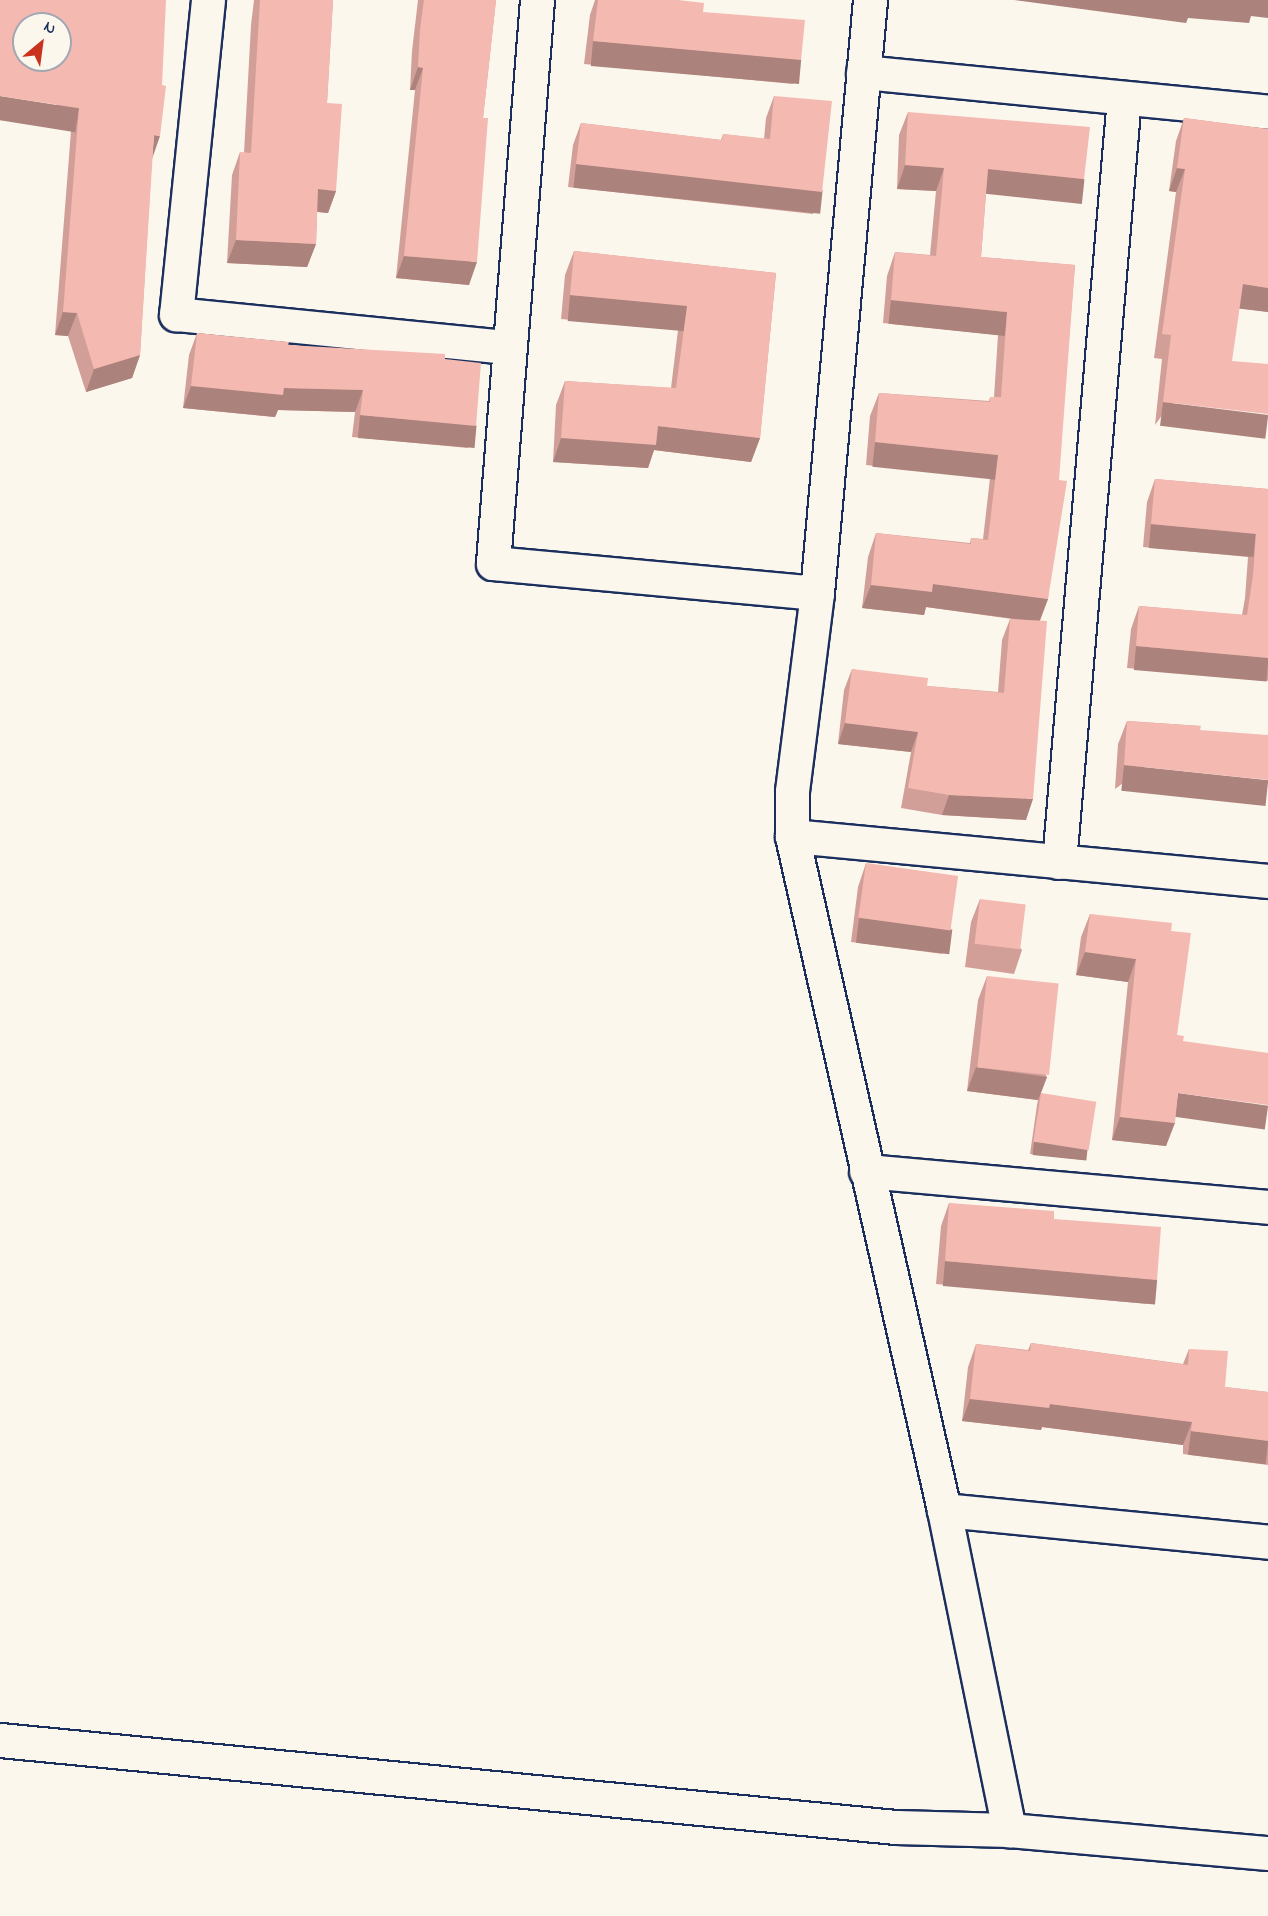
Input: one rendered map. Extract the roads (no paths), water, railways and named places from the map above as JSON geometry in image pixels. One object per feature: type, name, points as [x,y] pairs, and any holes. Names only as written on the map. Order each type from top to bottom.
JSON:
[{"type":"street","points":[[208,0],[176,314],[508,347]]},
{"type":"street","points":[[537,0],[508,347],[493,563],[817,593]]},
{"type":"street","points":[[870,0],[817,593],[792,791],[792,836],[944,1510],[1009,1830]]},
{"type":"street","points":[[863,72],[1268,112]]},
{"type":"street","points":[[1059,861],[1124,98]]},
{"type":"street","points":[[792,836],[1268,881]]},
{"type":"street","points":[[867,1171],[1268,1208]]},
{"type":"street","points":[[944,1510],[1268,1542]]},
{"type":"street","points":[[0,1740],[896,1827],[1009,1830],[1268,1852]]}]
